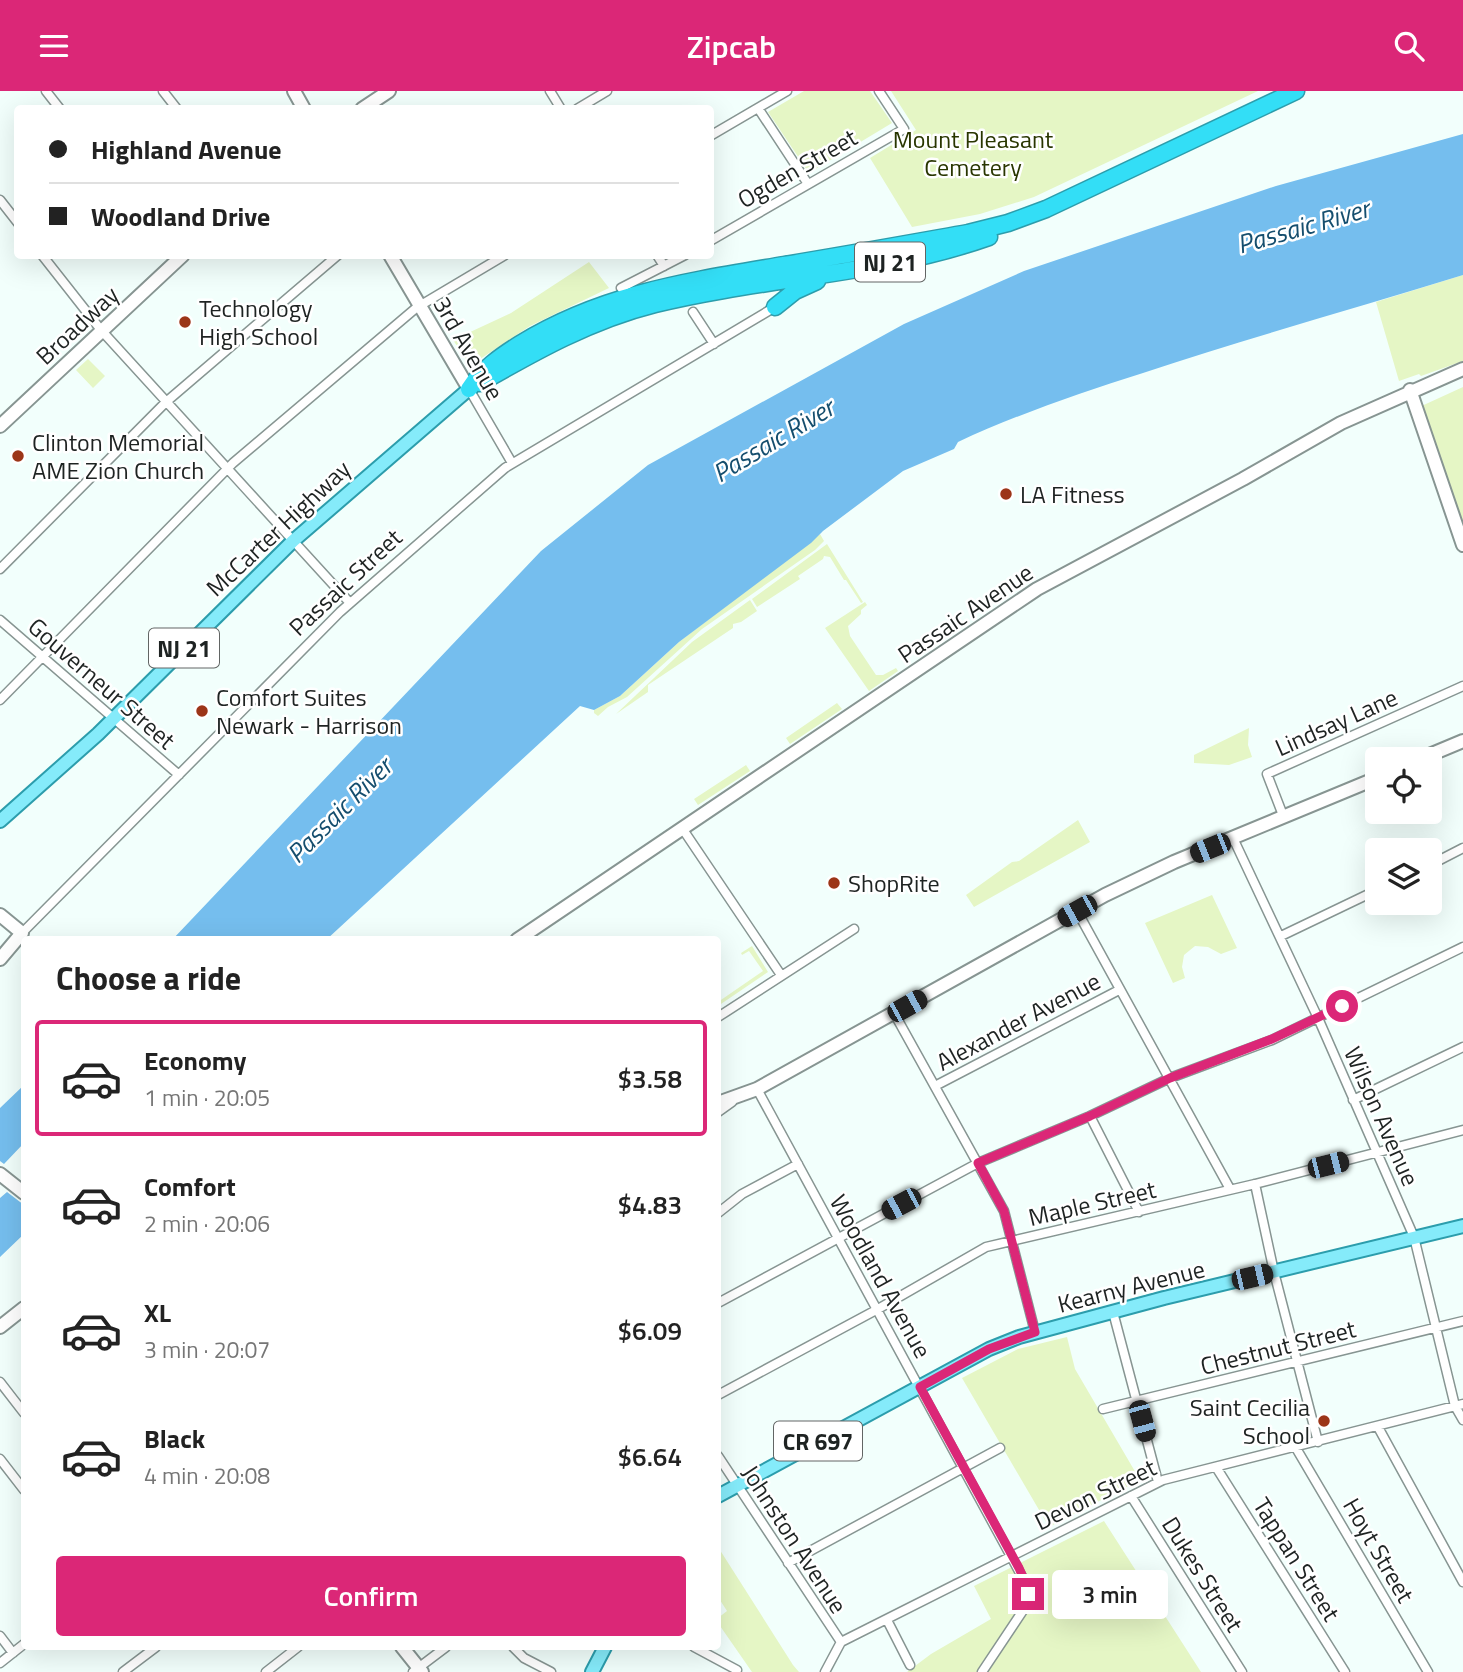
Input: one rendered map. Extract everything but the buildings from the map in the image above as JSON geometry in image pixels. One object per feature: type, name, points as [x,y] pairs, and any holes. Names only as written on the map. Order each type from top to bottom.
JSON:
[{"type":"highway","name":"McCarter Highway","points":[[468,389],[488,366],[528,339],[567,319],[627,296],[692,280],[1008,223],[1046,209],[1297,91]]},
{"type":"highway","name":"McCarter Highway","points":[[468,389],[555,341],[633,310],[695,296],[938,253],[989,237],[1297,91]]},
{"type":"highway","points":[[775,307],[800,288],[864,267]]},
{"type":"main road","points":[[368,105],[389,91]]},
{"type":"main road","name":"Broadway","points":[[2,420],[175,259]]},
{"type":"main road","name":"3rd Avenue","points":[[392,259],[468,389]]},
{"type":"main road","name":"Passaic Avenue","points":[[523,936],[1037,589],[1243,479],[1336,425],[1410,390],[1463,369]]},
{"type":"main road","name":"McCarter Highway","points":[[0,821],[114,718],[293,541],[468,389]]},
{"type":"main road","points":[[1410,390],[1463,545]]},
{"type":"main road","points":[[1442,750],[1463,741]]},
{"type":"main road","points":[[721,1102],[757,1089],[1077,911],[1174,862],[1365,783]]},
{"type":"main road","points":[[0,915],[22,933]]},
{"type":"main road","name":"Passaic Street","points":[[0,959],[22,933]]},
{"type":"main road","points":[[0,1174],[21,1191]]},
{"type":"main road","name":"Kearny Avenue","points":[[721,1494],[989,1349],[1035,1332],[1463,1226]]},
{"type":"main road","points":[[0,1327],[21,1310]]},
{"type":"main road","points":[[404,1650],[418,1671]]},
{"type":"main road","points":[[592,1672],[603,1650]]},
{"type":"street","points":[[46,91],[57,105]]},
{"type":"street","points":[[163,91],[174,105]]},
{"type":"street","points":[[584,105],[607,91]]},
{"type":"street","points":[[714,134],[787,91]]},
{"type":"street","name":"Ogden Street","points":[[714,238],[904,129],[879,91]]},
{"type":"street","points":[[758,108],[808,184]]},
{"type":"street","points":[[0,200],[14,218]]},
{"type":"street","points":[[45,259],[101,330],[350,603]]},
{"type":"street","points":[[0,569],[166,401],[333,259]]},
{"type":"street","points":[[0,700],[227,468],[420,306],[498,259]]},
{"type":"street","points":[[660,259],[664,266]]},
{"type":"street","points":[[621,288],[677,259]]},
{"type":"street","name":"Passaic Street","points":[[22,933],[350,603],[512,463],[775,307]]},
{"type":"street","points":[[693,311],[713,344]]},
{"type":"street","name":"3rd Avenue","points":[[468,389],[512,463]]},
{"type":"street","name":"Gouverneur Street","points":[[0,620],[179,775]]},
{"type":"street","name":"Lindsay Lane","points":[[1284,818],[1267,774],[1463,685]]},
{"type":"street","points":[[682,828],[780,975]]},
{"type":"street","name":"Wilson Avenue","points":[[1233,838],[1281,936],[1414,1237],[1434,1328],[1463,1420]]},
{"type":"street","points":[[1442,859],[1463,848]]},
{"type":"street","points":[[1281,936],[1365,896]]},
{"type":"street","points":[[1077,911],[1230,1189]]},
{"type":"street","points":[[721,1015],[854,929]]},
{"type":"street","points":[[721,1301],[978,1163],[1090,1116],[1170,1078],[1241,1052],[1318,1018],[1463,947]]},
{"type":"street","name":"Alexander Avenue","points":[[935,1086],[1119,990]]},
{"type":"street","points":[[894,1013],[1004,1211],[1035,1332]]},
{"type":"street","points":[[1353,1100],[1463,1047]]},
{"type":"street","name":"Woodland Avenue","points":[[757,1089],[1026,1584],[1027,1599],[1018,1620],[982,1672]]},
{"type":"street","points":[[721,1110],[740,1095]]},
{"type":"street","points":[[1090,1116],[1139,1212]]},
{"type":"street","name":"Maple Street","points":[[721,1393],[986,1247],[1255,1184],[1463,1130]]},
{"type":"street","points":[[721,1211],[742,1194],[798,1164]]},
{"type":"street","points":[[1255,1184],[1274,1272],[1318,1442]]},
{"type":"street","points":[[1113,1312],[1158,1482]]},
{"type":"street","name":"Chestnut Street","points":[[1103,1409],[1463,1321]]},
{"type":"street","points":[[0,1382],[21,1409]]},
{"type":"street","name":"Devon Street","points":[[841,1642],[1158,1482],[1459,1405]]},
{"type":"street","points":[[1378,1427],[1463,1582]]},
{"type":"street","points":[[788,1563],[1000,1448]]},
{"type":"street","name":"Hoyt Street","points":[[1296,1448],[1428,1672]]},
{"type":"street","points":[[0,1459],[21,1486]]},
{"type":"street","name":"Johnston Avenue","points":[[721,1461],[841,1642]]},
{"type":"street","name":"Tappan Street","points":[[1216,1467],[1345,1672]]},
{"type":"street","name":"Dukes Street","points":[[1131,1496],[1242,1672]]},
{"type":"street","points":[[887,1620],[910,1665]]},
{"type":"street","points":[[0,1636],[13,1653]]},
{"type":"street","points":[[825,1672],[841,1642]]},
{"type":"street","points":[[0,1663],[21,1646]]},
{"type":"street","points":[[125,1671],[152,1650]]},
{"type":"street","points":[[266,1672],[294,1650]]},
{"type":"street","points":[[418,1671],[442,1650]]},
{"type":"street","points":[[516,1650],[524,1658],[551,1672]]},
{"type":"street","points":[[700,1650],[737,1669]]},
{"type":"green space","points":[[804,91],[870,91],[892,123],[809,173],[768,112]]},
{"type":"green space","name":"Mount Pleasant Cemetery","points":[[891,91],[1258,91],[1034,197],[980,214],[912,227],[870,158],[916,130]]},
{"type":"green space","points":[[589,262],[609,288],[530,326],[470,365],[453,340],[511,313]]},
{"type":"green space","points":[[1463,275],[1463,361],[1399,381],[1376,302]]},
{"type":"green space","points":[[88,359],[105,376],[93,388],[76,370]]},
{"type":"green space","points":[[1463,387],[1463,551],[1415,409]]},
{"type":"green space","points":[[820,534],[824,541],[815,550],[702,629],[627,697],[598,716],[594,713],[594,710],[620,696],[679,642]]},
{"type":"green space","points":[[827,544],[863,602],[861,603],[844,580],[830,557],[824,556],[798,576],[800,579],[757,607],[752,599]]},
{"type":"green space","points":[[750,600],[757,611],[733,624],[733,628],[648,685],[648,692],[616,714],[692,642]]},
{"type":"green space","points":[[865,602],[867,605],[861,610],[861,614],[848,626],[850,636],[876,675],[883,675],[896,668],[898,671],[869,691],[825,628]]},
{"type":"green space","points":[[837,703],[842,709],[790,744],[786,738]]},
{"type":"green space","points":[[1249,728],[1248,745],[1252,757],[1229,765],[1194,763],[1194,755]]},
{"type":"green space","points":[[746,765],[750,771],[698,805],[694,799]]},
{"type":"green space","points":[[1078,820],[1090,842],[974,907],[966,895]]},
{"type":"green space","points":[[1212,895],[1237,948],[1221,954],[1208,947],[1195,946],[1184,955],[1182,967],[1185,978],[1173,983],[1145,923]]},
{"type":"green space","points":[[752,946],[768,972],[721,1004],[721,1000],[763,971],[749,951],[742,955],[741,953]]},
{"type":"green space","points":[[1067,1337],[1075,1369],[1140,1480],[1049,1527],[962,1378],[1018,1349]]},
{"type":"green space","points":[[1104,1521],[1201,1672],[907,1672],[931,1654],[991,1619],[974,1586]]},
{"type":"green space","points":[[721,1552],[799,1672],[752,1672],[721,1627],[721,1616],[727,1611],[721,1602]]},
{"type":"water","name":"Passaic River","points":[[1463,134],[1463,275],[1096,388],[1026,413],[958,442],[954,449],[903,471],[823,531],[811,543],[679,642],[620,696],[594,710],[580,706],[330,936],[176,936],[541,551],[648,465],[904,324],[1024,271],[1276,186]]},
{"type":"water","points":[[21,1088],[21,1237],[0,1257],[0,1108]]},
{"type":"pier","points":[[21,1146],[21,1203],[7,1192],[0,1198],[0,1161],[4,1164]]},
{"type":"place","name":"Technology High School","points":[[185,322]]},
{"type":"place","name":"Clinton Memorial AME Zion Church","points":[[18,456]]},
{"type":"place","name":"LA Fitness","points":[[1006,494]]},
{"type":"place","name":"Comfort Suites Newark - Harrison","points":[[202,711]]},
{"type":"place","name":"ShopRite","points":[[834,883]]},
{"type":"place","name":"Saint Cecilia School","points":[[1324,1421]]},
{"type":"route","points":[[1028,1594],[1019,1568],[920,1387],[989,1349],[1035,1332],[1004,1211],[978,1163],[1090,1116],[1170,1078],[1272,1039],[1342,1006]]}]
